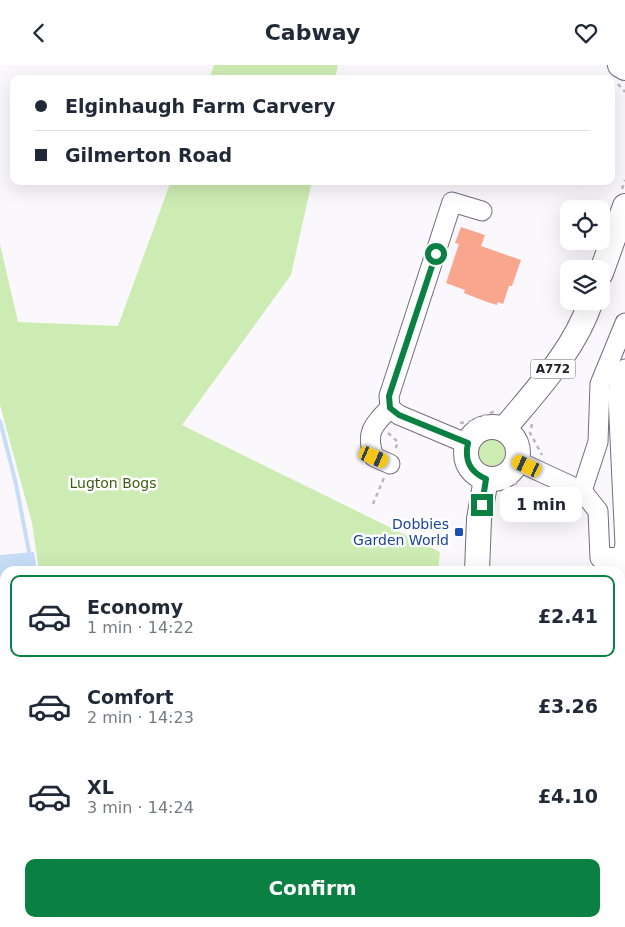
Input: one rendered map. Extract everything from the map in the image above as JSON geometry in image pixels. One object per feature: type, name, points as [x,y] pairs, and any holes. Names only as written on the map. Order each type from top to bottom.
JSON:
[{"type":"main road","points":[[620,65],[625,69]]},
{"type":"main road","points":[[606,260],[625,206]]},
{"type":"main road","name":"A772","points":[[504,429],[564,355],[578,333],[587,310]]},
{"type":"main road","points":[[477,566],[479,519],[494,487],[514,468],[527,466],[519,454],[515,439],[504,429],[487,427],[479,430],[472,436],[466,452],[467,461],[478,475],[494,487]]},
{"type":"street","points":[[389,416],[389,396],[452,202],[482,211]]},
{"type":"street","points":[[582,491],[598,442],[600,384],[624,326]]},
{"type":"street","points":[[624,566],[622,557],[625,545],[618,396],[620,375],[625,369]]},
{"type":"street","points":[[390,464],[374,457],[370,445],[371,431],[377,421],[389,416],[399,415],[468,443]]},
{"type":"street","points":[[527,466],[582,491],[598,511],[600,565],[622,557]]},
{"type":"path","points":[[494,487],[506,490],[520,480],[534,481],[527,466],[543,456],[530,433],[534,416]]},
{"type":"green space","points":[[214,65],[338,65],[336,75],[210,75]]},
{"type":"green space","name":"Lugton Bogs","points":[[170,185],[311,185],[291,275],[182,425],[440,552],[439,566],[38,566],[32,523],[0,405],[0,244],[18,322],[118,326]]},
{"type":"green space","points":[[493,435],[500,436],[506,440],[510,446],[510,460],[506,466],[500,470],[493,471],[486,470],[480,466],[476,460],[475,453],[476,446],[480,440],[486,436]]},
{"type":"water","points":[[34,552],[36,566],[0,566],[0,555]]},
{"type":"building","points":[[461,227],[485,235],[481,246],[521,260],[512,286],[509,286],[503,304],[498,302],[497,305],[487,302],[464,293],[465,290],[446,283],[459,244],[455,243]]},
{"type":"waterway","points":[[0,421],[16,484],[30,557]]},
{"type":"place","name":"Dobbies Garden World","points":[[459,532]]},
{"type":"route","points":[[436,254],[389,396],[390,408],[399,415],[468,443],[467,461],[478,475],[486,479],[482,505]]}]
